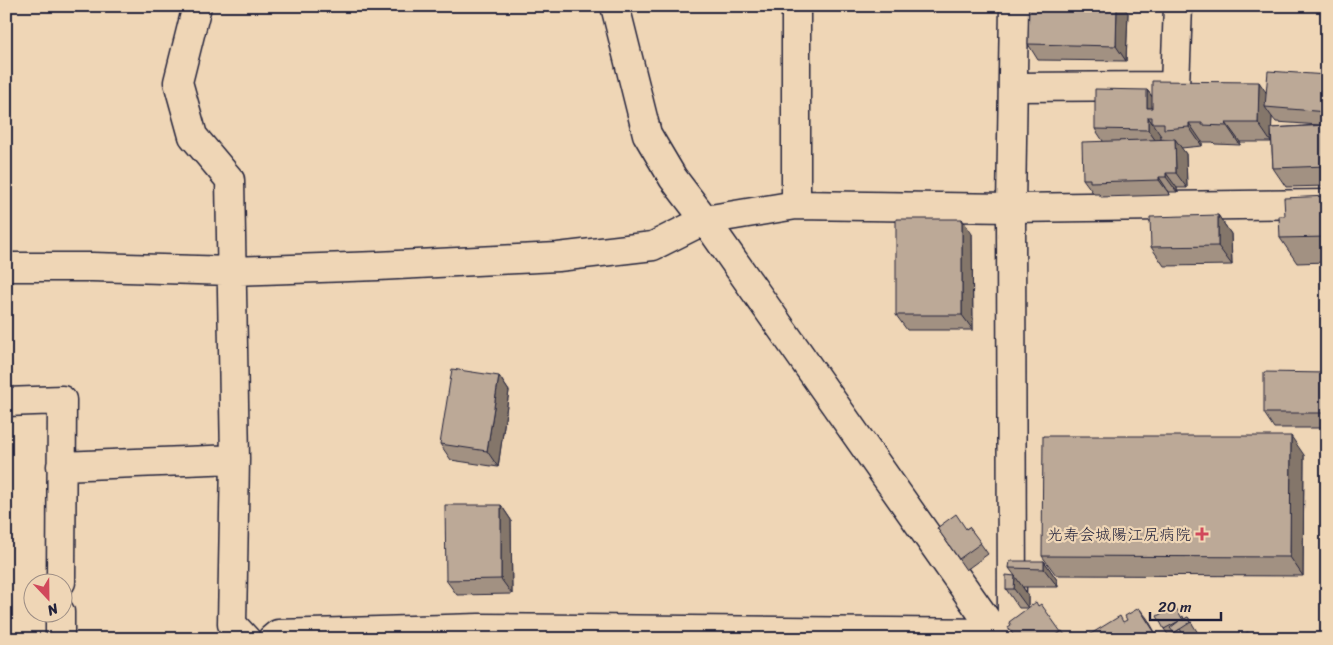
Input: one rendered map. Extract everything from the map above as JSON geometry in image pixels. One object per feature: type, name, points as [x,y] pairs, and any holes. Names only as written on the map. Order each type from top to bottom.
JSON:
[{"type":"street","points":[[197,6],[178,82],[193,136],[230,180],[236,459],[232,624],[246,639]]},
{"type":"street","points":[[615,6],[647,134],[673,178],[1003,637]]},
{"type":"street","points":[[796,6],[796,205]]},
{"type":"street","points":[[1003,637],[1012,208],[1014,6]]},
{"type":"street","points":[[1013,87],[1174,86],[1178,6]]},
{"type":"street","points":[[6,268],[92,267],[232,271],[558,257],[654,246],[705,220],[796,205],[1012,208],[1327,204]]},
{"type":"street","points":[[6,402],[62,400],[60,572]]},
{"type":"street","points":[[61,466],[236,459]]},
{"type":"street","points":[[60,622],[60,639]]},
{"type":"street","points":[[272,639],[278,634],[479,628],[1003,637]]},
{"type":"building","points":[[1029,6],[1117,6],[1116,46],[1028,44]]},
{"type":"building","points":[[1268,71],[1327,75],[1327,112],[1265,107]]},
{"type":"building","points":[[1152,81],[1259,82],[1258,123],[1226,123],[1227,126],[1189,123],[1189,127],[1164,129],[1164,123],[1152,123],[1152,117],[1148,117],[1148,130],[1095,129],[1095,89],[1147,90],[1147,108],[1152,108]]},
{"type":"building","points":[[1327,125],[1327,166],[1273,168],[1271,128]]},
{"type":"building","points":[[1175,139],[1176,173],[1166,173],[1166,177],[1159,177],[1159,180],[1090,182],[1090,179],[1083,179],[1082,142]]},
{"type":"building","points":[[1327,196],[1327,237],[1280,238],[1279,216],[1285,216],[1284,198]]},
{"type":"building","points":[[1218,215],[1218,246],[1151,247],[1150,217]]},
{"type":"building","points":[[896,219],[962,219],[962,315],[896,315]]},
{"type":"building","points":[[452,369],[499,376],[487,451],[440,444]]},
{"type":"building","points":[[1264,372],[1327,373],[1327,413],[1264,413]]},
{"type":"building","points":[[1043,436],[1291,436],[1290,557],[1042,556]]},
{"type":"building","points":[[445,505],[501,505],[501,579],[446,580]]},
{"type":"building","points":[[956,514],[966,529],[969,527],[981,543],[959,559],[937,528]]},
{"type":"building","points":[[1010,561],[1044,561],[1044,569],[1009,568]]},
{"type":"building","points":[[1006,575],[1015,576],[1014,589],[1006,589]]},
{"type":"building","points":[[1036,602],[1038,606],[1041,604],[1061,632],[1051,639],[1016,639],[1008,627],[1011,625],[1009,622]]},
{"type":"building","points":[[1175,606],[1183,620],[1188,617],[1191,622],[1174,633],[1170,628],[1179,621],[1164,629],[1157,616]]},
{"type":"building","points":[[1139,608],[1159,639],[1088,639],[1090,638],[1089,635],[1120,616],[1123,622],[1127,620],[1125,616]]},
{"type":"building","points":[[1180,629],[1186,639],[1165,639]]},
{"type":"building","points":[[1062,631],[1068,639],[1051,639]]},
{"type":"building","points":[[1247,632],[1254,636],[1256,639],[1239,639]]},
{"type":"place","name":"光寿会城陽江尻病院","points":[[1202,534]]}]
